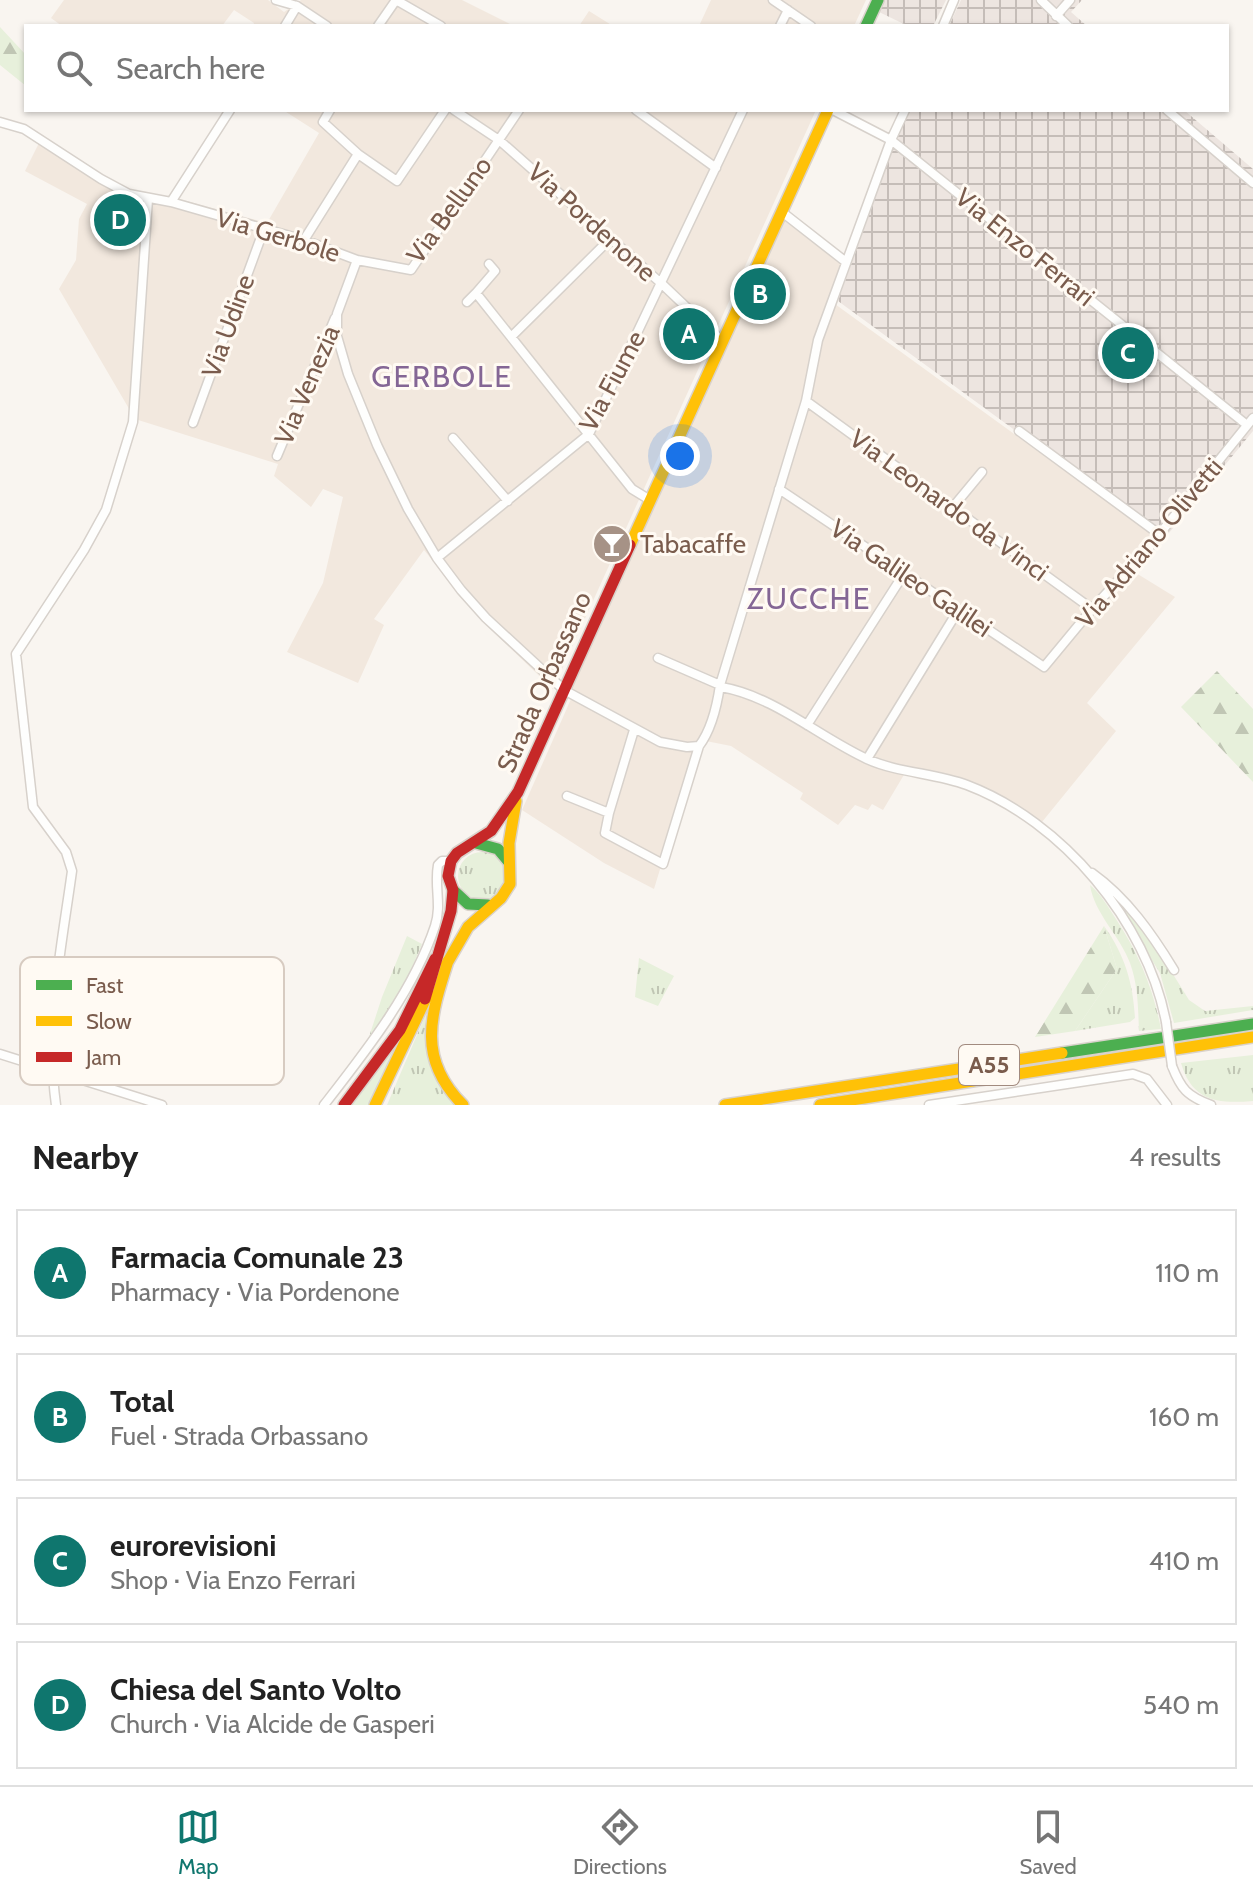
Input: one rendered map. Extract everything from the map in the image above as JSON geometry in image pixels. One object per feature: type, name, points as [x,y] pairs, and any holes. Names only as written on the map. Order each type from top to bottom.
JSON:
[{"type":"main road","points":[[867,24],[878,0]]},
{"type":"main road","name":"Strada Orbassano","points":[[425,999],[451,911],[453,890],[448,876],[451,861],[465,847],[496,826],[518,792],[826,112]]},
{"type":"main road","name":"Strada Orbassano","points":[[375,1105],[425,999],[473,920],[509,888],[510,826],[518,792]]},
{"type":"main road","points":[[475,843],[498,849],[508,861]]},
{"type":"main road","points":[[453,890],[468,904],[488,905]]},
{"type":"main road","points":[[344,1105],[387,1049],[421,992],[435,959]]},
{"type":"main road","points":[[448,961],[434,1005],[429,1042],[444,1085],[463,1105]]},
{"type":"main road","name":"A55","points":[[725,1105],[1253,1024]]},
{"type":"main road","name":"A55","points":[[820,1105],[1253,1037]]},
{"type":"street","points":[[276,0],[297,6],[324,24]]},
{"type":"street","points":[[379,24],[396,0],[438,24]]},
{"type":"street","points":[[773,0],[808,24]]},
{"type":"street","points":[[944,24],[954,0]]},
{"type":"street","points":[[1041,0],[1066,24]]},
{"type":"street","points":[[1056,16],[1070,0]]},
{"type":"street","points":[[286,24],[297,6]]},
{"type":"street","points":[[781,24],[788,10]]},
{"type":"street","points":[[171,202],[229,112]]},
{"type":"street","points":[[329,112],[323,122],[358,154],[397,181],[444,112]]},
{"type":"street","name":"Via Pordenone","points":[[457,112],[499,140],[723,342]]},
{"type":"street","name":"Via Belluno","points":[[357,260],[411,270],[518,112]]},
{"type":"street","points":[[639,112],[716,168]]},
{"type":"street","name":"Via Fiume","points":[[437,558],[589,434],[742,112]]},
{"type":"street","name":"Via Enzo Ferrari","points":[[828,112],[891,140],[1250,422]]},
{"type":"street","points":[[634,730],[605,833],[663,864],[699,746],[706,738],[806,401],[818,340],[904,112]]},
{"type":"street","points":[[1169,112],[1253,183]]},
{"type":"street","name":"Via Gerbole","points":[[0,122],[24,129],[121,191],[304,240],[357,260],[337,314],[337,336],[348,374],[377,445],[408,509],[437,558],[486,618],[564,690],[660,742],[699,746]]},
{"type":"street","points":[[304,240],[358,154]]},
{"type":"street","points":[[60,957],[72,871],[66,852],[33,807],[16,654],[96,529],[111,498],[125,452],[133,422],[148,199]]},
{"type":"street","points":[[782,212],[846,262]]},
{"type":"street","name":"Via Udine","points":[[193,423],[264,229]]},
{"type":"street","points":[[511,337],[610,239]]},
{"type":"street","points":[[467,302],[495,271],[489,264]]},
{"type":"street","points":[[476,293],[632,489],[650,500]]},
{"type":"street","name":"Via Venezia","points":[[277,456],[337,314]]},
{"type":"street","name":"Via Leonardo da Vinci","points":[[806,401],[1092,609]]},
{"type":"street","name":"Via Adriano Olivetti","points":[[1044,667],[1159,534],[1250,422]]},
{"type":"street","points":[[1019,431],[1159,534]]},
{"type":"street","points":[[453,438],[508,501]]},
{"type":"street","points":[[953,507],[982,472]]},
{"type":"street","name":"Via Galileo Galilei","points":[[779,489],[1044,667]]},
{"type":"street","points":[[807,725],[905,572]]},
{"type":"street","points":[[867,759],[959,609]]},
{"type":"street","points":[[658,658],[720,686],[768,703],[867,759],[967,785],[1049,832],[1083,867],[1114,906],[1150,968],[1161,996],[1172,1066],[1180,1086],[1195,1099],[1211,1105]]},
{"type":"street","points":[[567,796],[609,813]]},
{"type":"street","points":[[324,1105],[368,1048],[407,986],[435,926],[440,903],[438,865],[442,861],[451,861]]},
{"type":"street","points":[[1083,867],[1109,887],[1146,927],[1174,970]]},
{"type":"street","points":[[0,1054],[20,1060]]},
{"type":"street","points":[[929,1105],[1133,1074],[1147,1079],[1167,1105]]},
{"type":"street","points":[[53,1085],[56,1105]]},
{"type":"street","points":[[100,1085],[162,1105]]},
{"type":"shaded area","points":[[64,0],[268,0],[284,12],[301,0],[462,0],[510,24],[254,24],[234,10],[224,24],[59,24],[51,18]]},
{"type":"shaded area","points":[[711,0],[866,0],[855,24],[700,24]]},
{"type":"shaded area","points":[[884,0],[946,0],[934,24],[904,24],[879,12]]},
{"type":"shaded area","points":[[961,0],[1082,0],[1071,12],[1085,24],[950,24]]},
{"type":"shaded area","points":[[589,11],[610,24],[580,24]]},
{"type":"shaded area","points":[[286,112],[815,112],[553,689],[482,621],[424,550],[374,619],[384,625],[358,683],[287,652],[323,583],[343,497],[323,489],[311,507],[274,476],[278,464],[135,419],[59,289],[76,260],[79,219],[87,204],[25,171],[42,137],[123,189],[172,197],[267,223],[319,133]]},
{"type":"shaded area","points":[[909,112],[1186,112],[1253,169],[1253,431],[1164,539],[838,301]]},
{"type":"shaded area","points":[[783,217],[842,263],[828,299],[1162,541],[1136,573],[1175,597],[1087,703],[1116,731],[1042,822],[965,783],[908,768],[883,810],[872,804],[868,810],[855,805],[838,825],[800,799],[803,793],[731,746],[706,741],[696,751],[654,889],[604,863],[522,810],[571,699],[575,676]]},
{"type":"green space","points":[[0,27],[24,53],[24,84],[0,65]]},
{"type":"green space","points":[[1217,671],[1253,709],[1253,782],[1181,707]]},
{"type":"green space","points":[[482,852],[491,853],[499,859],[505,867],[505,885],[499,893],[491,899],[482,900],[473,899],[465,893],[459,885],[458,876],[459,867],[465,859],[473,853]]},
{"type":"green space","points":[[1090,885],[1107,906],[1138,958],[1154,999],[1161,1029],[1139,1031],[1136,988],[1130,963],[1102,915]]},
{"type":"green space","points":[[1113,895],[1153,942],[1189,1000],[1205,1011],[1253,1006],[1253,1010],[1174,1023],[1160,973]]},
{"type":"green space","points":[[1104,926],[1127,970],[1135,1018],[1130,1022],[1075,1031],[1117,969]]},
{"type":"green space","points":[[1104,926],[1117,969],[1075,1031],[1035,1037]]},
{"type":"green space","points":[[407,936],[422,944],[403,988],[368,1040],[382,997]]},
{"type":"green space","points":[[639,958],[674,976],[658,1006],[635,997]]},
{"type":"green space","points":[[426,1014],[425,1026],[455,1105],[387,1105]]},
{"type":"green space","points":[[398,1044],[370,1105],[352,1105]]},
{"type":"green space","points":[[1253,1055],[1253,1101],[1228,1102],[1199,1093],[1186,1076],[1181,1063]]},
{"type":"traffic: fast","points":[[867,24],[878,0]]},
{"type":"traffic: fast","points":[[476,843],[498,849],[508,861]]},
{"type":"traffic: fast","points":[[453,890],[468,904],[488,905]]},
{"type":"traffic: fast","points":[[1062,1053],[1253,1024]]},
{"type":"traffic: slow","points":[[630,545],[827,112]]},
{"type":"traffic: slow","points":[[446,965],[468,927],[501,898],[510,884],[509,843],[516,801]]},
{"type":"traffic: slow","points":[[448,961],[433,1019],[433,1054],[448,1088],[463,1105]]},
{"type":"traffic: slow","points":[[375,1105],[428,994]]},
{"type":"traffic: slow","points":[[820,1105],[1253,1037]]},
{"type":"traffic: slow","points":[[725,1105],[1062,1053]]},
{"type":"traffic: jam","points":[[425,999],[451,911],[453,890],[448,876],[451,861],[457,853],[491,831],[518,792],[630,545]]},
{"type":"traffic: jam","points":[[344,1105],[400,1030],[435,959]]},
{"type":"place","name":"Chiesa del Santo Volto","points":[[120,220]]},
{"type":"place","name":"Total","points":[[760,294]]},
{"type":"place","name":"Farmacia Comunale 23","points":[[689,334]]},
{"type":"place","name":"eurorevisioni","points":[[1128,353]]},
{"type":"place","name":"Tabacaffe","points":[[612,544]]},
{"type":"district","name":"GERBOLE","points":[[442,377]]},
{"type":"district","name":"ZUCCHE","points":[[809,599]]}]
